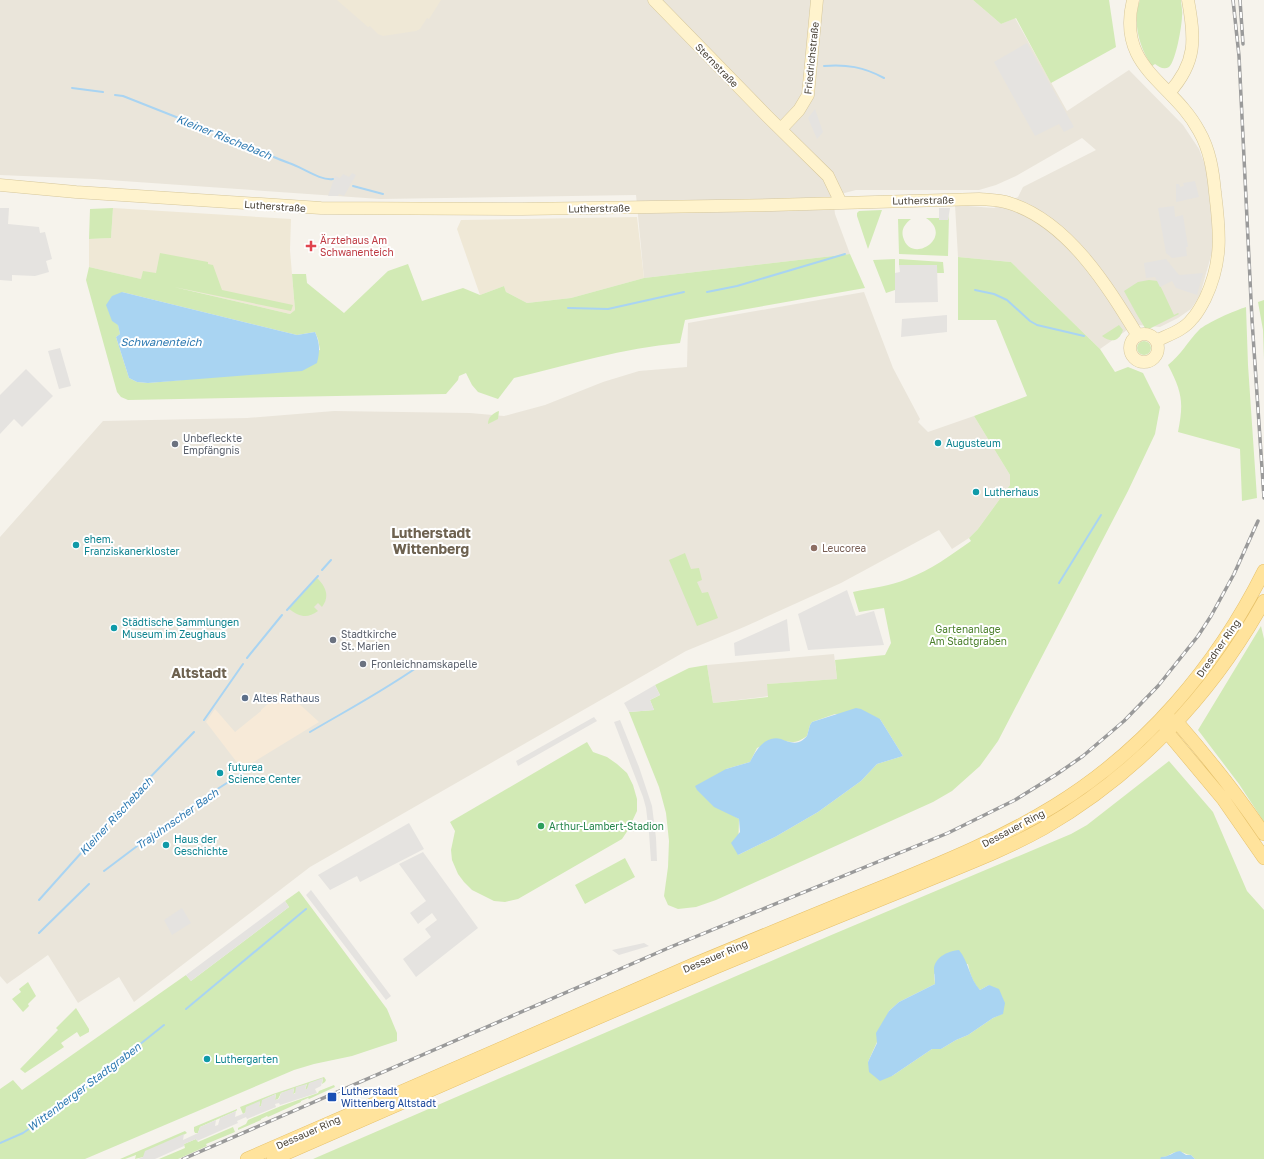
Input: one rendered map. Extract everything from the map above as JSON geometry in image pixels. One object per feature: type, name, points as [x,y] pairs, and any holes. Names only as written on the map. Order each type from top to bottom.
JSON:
[{"type":"main road","name":"Dresdner Ring","points":[[1162,718],[1187,691],[1219,648],[1241,614],[1264,571]]},
{"type":"main road","name":"Dresdner Ring","points":[[1167,732],[1197,700],[1221,669],[1241,641],[1264,601]]},
{"type":"main road","points":[[1162,718],[1177,722],[1220,773],[1264,834]]},
{"type":"main road","points":[[1162,718],[1167,732],[1223,799],[1264,858]]},
{"type":"main road","name":"Dessauer Ring","points":[[247,1159],[709,958],[948,860],[988,842],[1038,816],[1078,790],[1124,755],[1162,718]]},
{"type":"main road","name":"Dessauer Ring","points":[[273,1159],[714,968],[973,862],[1013,844],[1053,823],[1096,794],[1129,768],[1167,732]]},
{"type":"street","name":"Sternstraße","points":[[654,0],[781,129]]},
{"type":"street","name":"Friedrichstraße","points":[[781,129],[799,110],[808,96],[817,0]]},
{"type":"street","points":[[1133,0],[1130,24],[1135,49],[1144,66],[1193,121],[1206,145],[1214,182],[1220,225],[1218,260],[1213,278],[1194,317],[1185,326],[1156,341]]},
{"type":"street","points":[[1169,93],[1184,75],[1192,47],[1193,27],[1188,0]]},
{"type":"street","points":[[781,129],[828,176],[841,203]]},
{"type":"street","name":"Lutherstraße","points":[[0,185],[89,193],[321,208],[522,209],[772,205],[980,199],[1003,202],[1024,209],[1048,224],[1081,254],[1106,286],[1138,336]]},
{"type":"street","points":[[1149,335],[1156,341],[1158,349],[1155,357],[1149,361],[1141,362],[1135,358],[1131,351],[1132,342],[1138,336],[1149,335]]},
{"type":"shaded area","points":[[0,0],[973,0],[1001,24],[1015,18],[1067,111],[1129,70],[1183,125],[1199,149],[1209,176],[1216,238],[1200,295],[1191,309],[1178,318],[1160,327],[1137,325],[1127,330],[1100,349],[1011,262],[958,257],[955,205],[994,208],[1018,197],[1023,187],[1096,150],[1082,138],[1016,176],[996,185],[979,190],[856,190],[833,196],[835,214],[850,254],[644,278],[636,195],[380,199],[94,179],[0,175]]},
{"type":"shaded area","points":[[337,0],[441,0],[429,19],[427,18],[420,29],[416,31],[383,36],[378,34],[370,26],[368,27]]},
{"type":"shaded area","points":[[1027,43],[1074,127],[1064,132],[1059,124],[1035,136],[994,62]]},
{"type":"shaded area","points":[[815,109],[823,132],[817,139],[808,118]]},
{"type":"shaded area","points":[[352,173],[356,175],[344,196],[339,194],[338,196],[328,196],[335,176],[340,178],[343,174],[349,177]]},
{"type":"shaded area","points":[[1195,181],[1199,197],[1176,202],[1176,184],[1179,184],[1180,187],[1184,186],[1183,183]]},
{"type":"shaded area","points":[[1174,206],[1175,217],[1183,215],[1188,247],[1186,247],[1187,256],[1172,258],[1166,253],[1158,208]]},
{"type":"shaded area","points":[[0,208],[9,208],[8,224],[39,227],[40,233],[45,232],[52,259],[46,261],[49,272],[35,276],[12,275],[12,281],[0,280]]},
{"type":"shaded area","points":[[113,208],[291,219],[290,250],[295,310],[290,314],[89,267],[89,239],[111,238]]},
{"type":"shaded area","points":[[939,208],[950,208],[948,220],[939,220]]},
{"type":"shaded area","points":[[637,217],[644,278],[571,298],[527,303],[506,292],[504,286],[480,295],[457,229],[461,220]]},
{"type":"shaded area","points":[[1166,259],[1179,275],[1203,273],[1197,295],[1176,288],[1172,281],[1160,287],[1155,277],[1146,278],[1144,263]]},
{"type":"shaded area","points":[[899,265],[937,265],[938,302],[895,303],[895,273],[900,272]]},
{"type":"shaded area","points":[[864,292],[893,368],[920,419],[918,422],[928,432],[974,416],[1010,475],[1010,485],[978,529],[969,538],[952,549],[939,530],[841,583],[744,627],[686,651],[310,867],[134,1002],[119,977],[78,1003],[48,955],[7,984],[0,976],[0,537],[103,421],[247,418],[334,411],[470,413],[504,416],[545,405],[603,382],[639,371],[687,367],[688,323]]},
{"type":"shaded area","points":[[947,315],[947,332],[901,337],[902,319]]},
{"type":"shaded area","points":[[60,348],[71,386],[59,389],[48,351]]},
{"type":"shaded area","points":[[26,369],[53,396],[22,427],[14,419],[0,434],[0,395]]},
{"type":"shaded area","points":[[847,590],[856,616],[874,611],[884,645],[808,650],[798,614]]},
{"type":"shaded area","points":[[787,619],[790,651],[735,656],[734,643]]},
{"type":"shaded area","points":[[834,654],[837,679],[767,684],[769,696],[713,703],[707,665]]},
{"type":"shaded area","points":[[655,685],[660,695],[650,700],[654,710],[629,712],[624,703]]},
{"type":"shaded area","points":[[284,690],[319,722],[242,769],[206,722],[215,709],[235,732]]},
{"type":"shaded area","points":[[594,717],[597,721],[518,766],[516,761]]},
{"type":"shaded area","points":[[620,720],[639,767],[652,806],[657,861],[651,861],[646,808],[614,722]]},
{"type":"shaded area","points":[[409,823],[424,849],[360,882],[357,876],[330,890],[318,875]]},
{"type":"shaded area","points":[[423,852],[478,928],[416,977],[403,959],[431,937],[425,929],[437,920],[432,913],[418,924],[410,913],[426,901],[399,864]]},
{"type":"shaded area","points":[[311,890],[391,996],[386,1000],[306,895]]},
{"type":"shaded area","points":[[285,901],[289,907],[191,981],[186,975]]},
{"type":"shaded area","points":[[182,908],[191,923],[172,935],[164,920]]},
{"type":"shaded area","points":[[644,943],[649,946],[619,955],[612,950]]},
{"type":"shaded area","points":[[323,1078],[321,1086],[315,1089],[317,1093],[280,1105],[279,1103],[275,1104],[276,1107],[247,1119],[246,1117],[237,1121],[238,1123],[197,1141],[196,1139],[184,1144],[184,1146],[155,1159],[138,1159],[143,1157],[145,1151],[184,1134],[183,1140],[198,1133],[200,1127],[216,1120],[215,1126],[218,1125],[220,1118],[236,1111],[235,1117],[245,1113],[246,1107],[260,1101],[259,1107],[261,1106],[262,1100],[276,1094],[275,1100],[279,1099],[281,1093],[294,1088],[293,1094],[295,1094],[296,1087],[307,1084],[305,1089],[307,1089],[309,1083]]},
{"type":"green space","points":[[973,0],[1109,0],[1116,47],[1051,83],[1016,18],[1001,24]]},
{"type":"green space","points":[[1140,0],[1181,0],[1182,14],[1178,43],[1172,63],[1167,68],[1162,68],[1155,64],[1152,66],[1140,43],[1137,17]]},
{"type":"green space","points":[[113,208],[111,238],[89,239],[90,209]]},
{"type":"green space","points":[[882,210],[868,249],[857,213],[859,211]]},
{"type":"green space","points":[[949,215],[948,256],[899,254],[898,219],[911,219],[904,227],[903,237],[907,245],[914,249],[921,249],[928,246],[934,240],[936,233],[934,225],[926,218],[948,220]]},
{"type":"green space","points":[[160,253],[208,262],[208,264],[213,265],[222,290],[293,305],[291,311],[174,287],[290,314],[295,310],[292,274],[306,274],[307,283],[344,313],[388,271],[408,264],[422,301],[463,288],[480,295],[504,286],[506,292],[527,303],[571,298],[644,278],[850,254],[865,288],[685,320],[680,343],[659,345],[617,353],[514,378],[498,399],[478,392],[472,385],[466,373],[459,376],[458,380],[446,394],[128,400],[121,397],[117,392],[86,280],[89,267],[141,279],[143,271],[156,273]],"holes":[[[122,292],[297,335],[315,332],[320,350],[182,380],[148,383],[137,382],[129,378],[116,337],[120,334],[118,324]]]},
{"type":"green space","name":"Gartenanlage Am Stadtgraben","points":[[958,257],[1011,262],[1100,349],[1115,372],[1128,367],[1143,373],[1160,407],[1155,434],[1128,491],[998,741],[980,766],[952,791],[933,802],[716,900],[696,907],[678,909],[668,905],[664,896],[668,867],[669,841],[666,813],[659,787],[629,712],[654,710],[650,700],[660,695],[655,685],[689,668],[707,665],[713,703],[768,697],[767,684],[837,679],[835,660],[885,655],[891,643],[884,608],[859,612],[853,592],[901,581],[933,567],[948,557],[971,541],[969,538],[978,529],[1010,485],[1010,475],[974,416],[1027,396],[996,320],[958,320]],"holes":[[[835,714],[880,719],[903,756],[877,764],[861,781],[818,812],[775,837],[738,855],[739,819],[729,813],[726,769],[750,762],[757,748],[778,739],[790,742],[800,740],[807,736],[812,722]]]},
{"type":"green space","points":[[895,259],[895,290],[886,293],[873,260]]},
{"type":"green space","points":[[899,259],[943,262],[944,273],[937,273],[936,265],[899,265]]},
{"type":"green space","points":[[1149,280],[1158,281],[1174,315],[1179,314],[1149,329],[1145,328],[1124,291],[1138,282]]},
{"type":"green space","points":[[1264,300],[1264,360],[1263,330],[1258,302]]},
{"type":"green space","points":[[1246,307],[1248,365],[1257,498],[1242,501],[1240,449],[1178,432],[1181,413],[1179,390],[1168,365],[1177,357],[1195,334],[1203,327],[1221,317]]},
{"type":"green space","points":[[1119,325],[1123,330],[1117,339],[1109,340],[1102,336]]},
{"type":"green space","points":[[1141,341],[1147,341],[1151,345],[1151,351],[1147,355],[1141,355],[1137,351],[1137,345]]},
{"type":"green space","points":[[499,411],[498,419],[488,424],[491,416]]},
{"type":"green space","points":[[685,553],[691,569],[699,568],[702,580],[697,582],[702,593],[708,592],[718,618],[697,626],[669,560]]},
{"type":"green space","points":[[317,578],[325,588],[326,592],[326,599],[322,607],[318,603],[314,607],[318,611],[307,616],[297,614],[289,609]]},
{"type":"green space","points":[[1261,626],[1264,639],[1264,822],[1239,784],[1198,730]]},
{"type":"green space","name":"Arthur-Lambert-Stadion","points":[[587,742],[593,752],[607,757],[627,773],[633,785],[637,799],[637,811],[622,839],[518,899],[505,902],[494,901],[472,890],[458,874],[452,860],[451,850],[455,831],[450,822]]},
{"type":"green space","points":[[1169,761],[1213,812],[1247,891],[1264,910],[1264,1159],[1195,1159],[1191,1155],[1180,1152],[1162,1157],[1160,1159],[313,1159],[829,936],[1071,834],[1087,825]],"holes":[[[968,964],[971,975],[980,990],[989,985],[1002,997],[1002,1014],[993,1018],[968,1035],[941,1049],[932,1049],[892,1076],[868,1062],[889,1011],[899,1002],[935,984],[934,974]]]},
{"type":"green space","points":[[625,858],[635,877],[585,904],[575,885]]},
{"type":"green space","points":[[299,891],[387,1009],[397,1033],[397,1041],[352,1056],[294,1070],[85,1159],[0,1159],[0,1089],[13,1080],[22,1090],[186,975],[191,981],[289,907],[285,901]]},
{"type":"green space","points":[[28,982],[36,996],[23,1012],[12,999],[21,992],[19,989]]},
{"type":"green space","points":[[76,1008],[89,1029],[89,1032],[80,1037],[77,1032],[61,1043],[64,1047],[25,1073],[20,1069],[58,1030],[56,1028]]},
{"type":"green space","points":[[324,1077],[326,1080],[322,1084],[323,1079],[305,1090],[307,1084],[293,1094],[294,1089],[281,1093],[278,1099],[275,1100],[276,1094],[263,1100],[261,1106],[259,1107],[260,1102],[243,1114],[240,1107],[273,1094]]},
{"type":"green space","points":[[334,1085],[335,1087],[238,1130],[238,1128],[246,1124],[248,1120],[318,1093],[319,1091]]},
{"type":"green space","points":[[237,1109],[236,1111],[200,1127],[198,1133],[195,1133],[194,1127]]},
{"type":"green space","points":[[233,1127],[235,1132],[206,1144],[207,1146],[178,1159],[159,1159],[185,1148],[184,1144],[196,1139],[198,1142]]},
{"type":"green space","points":[[185,1131],[187,1133],[143,1157],[135,1159],[136,1155],[125,1159],[120,1159]]},
{"type":"water","name":"Schwanenteich","points":[[122,292],[297,335],[315,332],[319,347],[317,363],[302,371],[148,383],[137,382],[129,378],[116,337],[120,334],[118,325],[112,321],[106,305],[112,296]]},
{"type":"water","points":[[856,708],[880,719],[903,756],[877,764],[861,781],[818,812],[775,837],[738,855],[731,843],[740,832],[739,819],[714,807],[697,790],[695,786],[726,769],[750,762],[758,748],[770,739],[775,738],[797,743],[807,736],[812,722]]},
{"type":"water","points":[[959,950],[965,960],[973,980],[980,990],[989,985],[999,989],[1005,1003],[1003,1014],[993,1018],[968,1035],[941,1049],[932,1049],[892,1076],[880,1081],[869,1072],[868,1062],[877,1043],[876,1033],[889,1011],[899,1002],[935,984],[934,968],[937,960],[947,953]]},
{"type":"water","points":[[1180,1151],[1186,1155],[1191,1155],[1195,1159],[1160,1159],[1161,1157]]},
{"type":"waterway","points":[[824,66],[840,65],[855,67],[869,71],[884,78]]},
{"type":"waterway","name":"Kleiner Rischebach","points":[[72,88],[103,92]]},
{"type":"waterway","name":"Kleiner Rischebach","points":[[115,95],[123,96],[257,149],[322,178],[333,179]]},
{"type":"waterway","name":"Kleiner Rischebach","points":[[353,186],[383,194]]},
{"type":"waterway","name":"Wittenberger Stadtgraben","points":[[707,292],[737,286],[845,254]]},
{"type":"waterway","name":"Wittenberger Stadtgraben","points":[[975,290],[994,294],[1007,300],[1030,321],[1037,325],[1084,336]]},
{"type":"waterway","name":"Wittenberger Stadtgraben","points":[[568,308],[608,309],[684,292]]},
{"type":"waterway","name":"Wittenberger Stadtgraben","points":[[1059,583],[1101,515]]},
{"type":"waterway","name":"Kleiner Rischebach","points":[[322,570],[331,560]]},
{"type":"waterway","name":"Kleiner Rischebach","points":[[287,610],[318,576]]},
{"type":"waterway","name":"Kleiner Rischebach","points":[[247,658],[282,615]]},
{"type":"waterway","name":"Trajuhnscher Bach","points":[[310,732],[383,689],[426,661]]},
{"type":"waterway","name":"Kleiner Rischebach","points":[[204,720],[243,664]]},
{"type":"waterway","name":"Kleiner Rischebach","points":[[39,900],[133,795],[194,732]]},
{"type":"waterway","name":"Trajuhnscher Bach","points":[[104,871],[185,810],[250,768]]},
{"type":"waterway","name":"Trajuhnscher Bach","points":[[39,933],[89,884]]},
{"type":"waterway","name":"Wittenberger Stadtgraben","points":[[186,1009],[306,909]]},
{"type":"waterway","name":"Wittenberger Stadtgraben","points":[[0,1143],[23,1133],[65,1104],[164,1025]]},
{"type":"railway","points":[[1233,0],[1239,56],[1252,320],[1264,498]]},
{"type":"railway","points":[[1240,0],[1243,44]]},
{"type":"railway","points":[[183,1159],[673,946],[948,833],[1015,800],[1083,756],[1124,721],[1158,686],[1198,636],[1211,616],[1234,574],[1258,521]]},
{"type":"place","name":"Ärztehaus Am Schwanenteich","points":[[311,246]]},
{"type":"place","name":"Augusteum","points":[[938,443]]},
{"type":"place","name":"Unbefleckte Empfängnis","points":[[175,444]]},
{"type":"place","name":"Lutherhaus","points":[[976,492]]},
{"type":"place","name":"ehem. Franziskanerkloster","points":[[76,545]]},
{"type":"place","name":"Leucorea","points":[[814,548]]},
{"type":"place","name":"Städtische Sammlungen Museum im Zeughaus","points":[[114,628]]},
{"type":"place","name":"Stadtkirche St. Marien","points":[[333,640]]},
{"type":"place","name":"Fronleichnamskapelle","points":[[363,664]]},
{"type":"place","name":"Altes Rathaus","points":[[245,698]]},
{"type":"place","name":"futurea Science Center","points":[[220,773]]},
{"type":"place","name":"Arthur-Lambert-Stadion","points":[[541,826]]},
{"type":"place","name":"Haus der Geschichte","points":[[166,845]]},
{"type":"place","name":"Luthergarten","points":[[207,1059]]},
{"type":"place","name":"Lutherstadt Wittenberg Altstadt","points":[[332,1097]]},
{"type":"district","name":"Lutherstadt Wittenberg","points":[[431,542]]},
{"type":"district","name":"Altstadt","points":[[199,673]]}]
